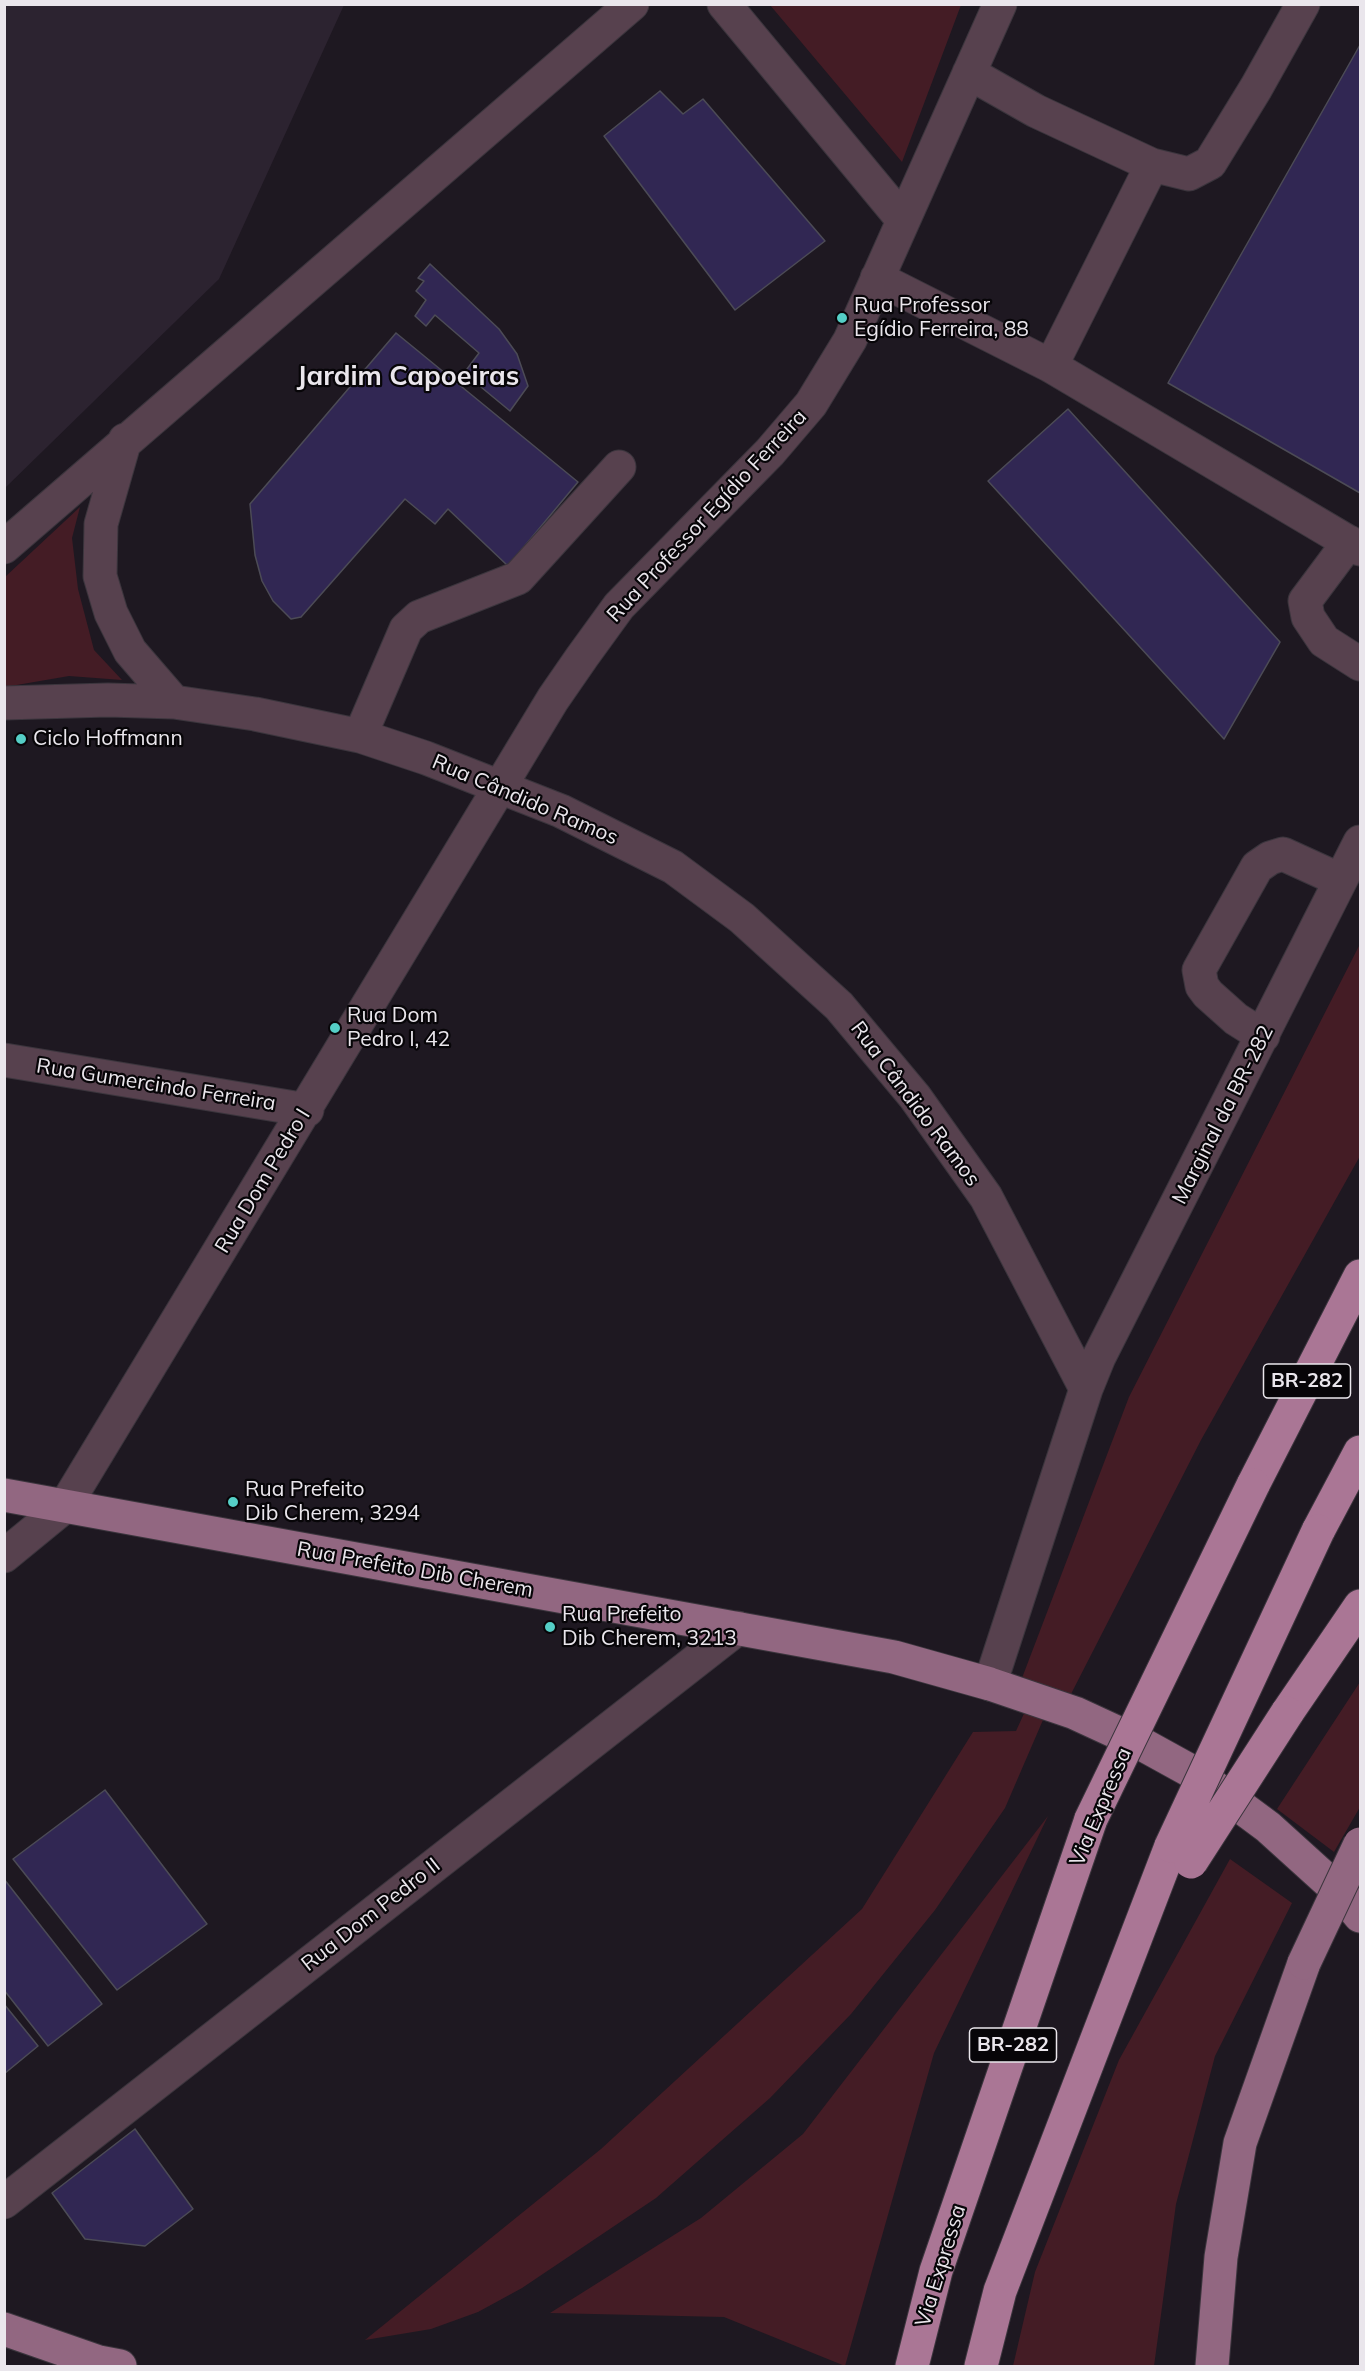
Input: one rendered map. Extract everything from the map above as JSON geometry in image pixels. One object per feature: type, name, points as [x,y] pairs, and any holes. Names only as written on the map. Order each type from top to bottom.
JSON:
[{"type":"highway","name":"Via Expressa","points":[[912,2367],[936,2271],[1091,1820],[1253,1485],[1360,1276]]},
{"type":"highway","name":"BR-282","points":[[981,2367],[1000,2291],[1121,1970],[1181,1854],[1318,1531],[1360,1452]]},
{"type":"highway","points":[[1181,1854],[1287,1713],[1360,1606]]},
{"type":"main road","name":"Rua Prefeito Dib Cherem","points":[[4,1495],[894,1657],[990,1684],[1075,1713],[1140,1743],[1198,1776],[1268,1827],[1342,1894],[1360,1916]]},
{"type":"main road","points":[[1212,2367],[1221,2257],[1240,2143],[1304,1963],[1360,1844]]},
{"type":"main road","points":[[4,2329],[120,2367]]},
{"type":"street","points":[[4,547],[632,4]]},
{"type":"street","points":[[724,4],[903,220]]},
{"type":"street","name":"Rua Professor Egídio Ferreira","points":[[501,788],[554,699],[620,606],[770,452],[811,404],[850,340],[1000,4]]},
{"type":"street","points":[[969,73],[1036,111],[1152,165],[1189,174],[1210,163],[1256,88],[1303,4]]},
{"type":"street","points":[[1052,366],[1152,165]]},
{"type":"street","points":[[877,278],[1052,366],[1355,546],[1305,601],[1308,617],[1324,641],[1360,664]]},
{"type":"street","points":[[125,440],[101,524],[100,576],[111,613],[130,651],[174,702]]},
{"type":"street","points":[[360,736],[406,629],[418,618],[518,578],[619,467]]},
{"type":"street","name":"Rua Cândido Ramos","points":[[4,703],[108,700],[174,702],[255,714],[360,736],[426,758],[561,811],[673,867],[742,918],[839,1006],[915,1097],[986,1197],[1086,1389]]},
{"type":"street","name":"Rua Dom Pedro I","points":[[4,1556],[66,1506],[501,788]]},
{"type":"street","name":"Marginal da BR-282","points":[[1086,1389],[1099,1357],[1360,842]]},
{"type":"street","points":[[1263,1035],[1236,1018],[1208,994],[1202,986],[1199,970],[1257,867],[1270,858],[1282,854],[1340,880]]},
{"type":"street","name":"Rua Gumercindo Ferreira","points":[[4,1060],[307,1110]]},
{"type":"street","points":[[990,1684],[1086,1389]]},
{"type":"street","name":"Rua Dom Pedro II","points":[[4,2202],[738,1628]]},
{"type":"shaded area","points":[[5,4],[344,5],[219,279],[5,488]]},
{"type":"shaded area","points":[[770,5],[961,5],[902,162]]},
{"type":"shaded area","points":[[80,507],[72,538],[78,589],[94,650],[122,680],[69,676],[5,687],[5,577]]},
{"type":"shaded area","points":[[1360,944],[1360,1156],[1201,1440],[1071,1694],[1022,1678],[1129,1397]]},
{"type":"shaded area","points":[[1360,1682],[1360,1807],[1334,1852],[1277,1809]]},
{"type":"shaded area","points":[[1027,1707],[1046,1713],[1005,1808],[935,1910],[851,2014],[770,2098],[656,2198],[522,2288],[478,2312],[431,2329],[365,2340],[601,2149],[862,1909],[973,1732],[1016,1731]]},
{"type":"shaded area","points":[[1048,1816],[934,2053],[845,2366],[724,2317],[550,2313],[701,2218],[803,2134]]},
{"type":"shaded area","points":[[1230,1859],[1292,1903],[1215,2056],[1176,2204],[1154,2366],[1013,2366],[1035,2272],[1119,2060]]},
{"type":"building","points":[[1360,45],[1360,493],[1168,383]]},
{"type":"building","points":[[660,91],[683,114],[703,99],[825,241],[735,310],[604,136]]},
{"type":"building","points":[[430,264],[499,329],[517,354],[528,386],[510,411],[464,373],[479,353],[435,315],[426,326],[415,316],[426,300],[416,291],[424,281],[418,278]]},
{"type":"building","points":[[396,333],[578,482],[508,566],[448,509],[435,524],[405,499],[301,617],[291,619],[273,601],[262,581],[255,555],[250,504]]},
{"type":"building","points":[[1068,409],[1280,642],[1224,739],[988,481]]},
{"type":"building","points":[[105,1790],[207,1924],[117,1990],[13,1859]]},
{"type":"building","points":[[4,1879],[102,2004],[48,2046],[4,1990]]},
{"type":"building","points":[[4,2004],[38,2046],[4,2074]]},
{"type":"building","points":[[135,2129],[193,2209],[145,2246],[85,2239],[52,2193]]},
{"type":"place","name":"Rua Professor Egídio Ferreira, 88","points":[[842,318]]},
{"type":"place","name":"Ciclo Hoffmann","points":[[21,739]]},
{"type":"place","name":"Rua Dom Pedro I, 42","points":[[335,1028]]},
{"type":"place","name":"Rua Prefeito Dib Cherem, 3294","points":[[233,1502]]},
{"type":"place","name":"Rua Prefeito Dib Cherem, 3213","points":[[550,1627]]},
{"type":"district","name":"Jardim Capoeiras","points":[[408,377]]}]
